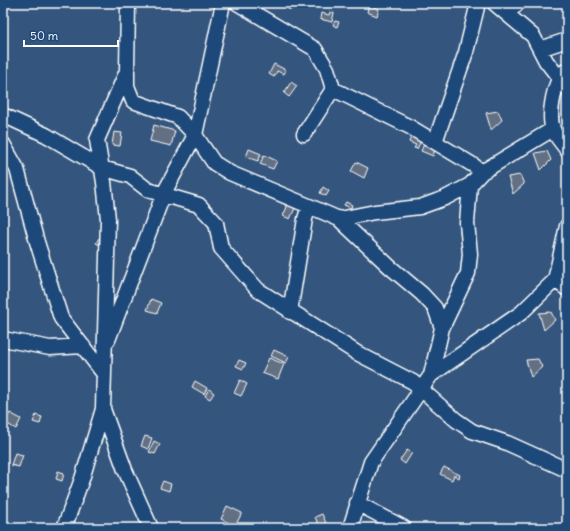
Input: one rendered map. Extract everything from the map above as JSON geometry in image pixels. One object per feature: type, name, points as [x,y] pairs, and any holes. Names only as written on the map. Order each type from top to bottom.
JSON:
[{"type":"street","points":[[128,3],[127,86],[133,101],[178,117],[195,135],[214,163],[230,173],[339,220],[422,294],[435,308],[442,328]]},
{"type":"street","points":[[105,349],[164,193],[195,135],[223,3]]},
{"type":"street","points":[[237,3],[315,49],[327,69],[333,89],[410,127],[473,164],[482,172]]},
{"type":"street","points":[[435,142],[466,52],[478,3]]},
{"type":"street","points":[[494,3],[533,36],[540,49],[564,79],[554,92],[552,111],[553,129],[567,150]]},
{"type":"street","points":[[507,14],[518,3]]},
{"type":"street","points":[[540,49],[567,40]]},
{"type":"street","points":[[64,528],[82,479],[103,409],[108,220],[97,140],[127,71]]},
{"type":"street","points":[[304,134],[333,89]]},
{"type":"street","points":[[3,115],[46,135],[102,168],[130,176],[148,190],[164,193],[199,205],[216,223],[221,248],[258,290],[290,312],[357,353],[401,376],[420,388],[456,420],[472,431],[538,455],[567,470]]},
{"type":"street","points":[[339,220],[375,212],[420,207],[445,198],[470,186],[482,172],[553,129]]},
{"type":"street","points":[[3,144],[17,169],[37,242],[61,318],[104,374]]},
{"type":"street","points":[[431,375],[442,328],[468,273],[470,254],[467,223],[470,186]]},
{"type":"street","points":[[290,312],[305,219],[309,206]]},
{"type":"street","points":[[350,528],[357,503],[372,462],[420,388],[431,375],[521,313],[555,280],[567,226]]},
{"type":"street","points":[[555,280],[567,289]]},
{"type":"street","points":[[3,339],[50,348],[83,346]]},
{"type":"street","points":[[103,409],[124,470],[151,528]]},
{"type":"street","points":[[357,503],[404,528]]},
{"type":"building","points":[[282,3],[293,3],[291,10],[281,6]]},
{"type":"building","points":[[369,5],[379,9],[377,16],[367,12]]},
{"type":"building","points":[[330,12],[334,13],[332,22],[320,19],[321,13],[329,15]]},
{"type":"building","points":[[335,21],[339,22],[337,27],[333,25]]},
{"type":"building","points":[[274,64],[286,70],[284,74],[277,71],[274,77],[269,74]]},
{"type":"building","points":[[291,82],[297,86],[289,97],[284,93]]},
{"type":"building","points":[[498,111],[502,120],[491,130],[486,113]]},
{"type":"building","points":[[154,125],[175,131],[171,146],[150,141]]},
{"type":"building","points":[[114,132],[122,133],[120,146],[112,145]]},
{"type":"building","points":[[411,137],[421,141],[417,149],[414,148],[416,145],[409,142]]},
{"type":"building","points":[[424,144],[435,149],[433,156],[421,151]]},
{"type":"building","points":[[249,149],[261,154],[258,161],[246,157]]},
{"type":"building","points":[[547,151],[551,160],[541,170],[535,153]]},
{"type":"building","points":[[264,155],[277,161],[273,169],[260,164]]},
{"type":"building","points":[[356,162],[368,168],[364,178],[351,171]]},
{"type":"building","points":[[520,175],[524,184],[513,194],[508,177]]},
{"type":"building","points":[[323,187],[329,191],[326,196],[320,193]]},
{"type":"building","points":[[287,202],[296,206],[290,219],[283,216],[287,207],[285,206]]},
{"type":"building","points":[[346,202],[352,205],[351,208],[344,205]]},
{"type":"building","points":[[99,238],[105,241],[102,246],[96,243]]},
{"type":"building","points":[[151,299],[161,303],[157,313],[147,310]]},
{"type":"building","points":[[551,312],[555,320],[544,330],[539,313]]},
{"type":"building","points":[[274,350],[289,357],[286,363],[271,356]]},
{"type":"building","points":[[269,358],[284,364],[278,379],[262,373]]},
{"type":"building","points":[[538,359],[542,367],[531,377],[526,360]]},
{"type":"building","points":[[239,360],[246,363],[243,369],[236,366]]},
{"type":"building","points":[[240,380],[247,384],[241,396],[234,393]]},
{"type":"building","points":[[195,381],[207,388],[204,394],[192,387]]},
{"type":"building","points":[[209,389],[214,393],[210,399],[205,396]]},
{"type":"building","points":[[10,413],[21,419],[16,429],[4,422]]},
{"type":"building","points":[[36,415],[42,417],[40,424],[33,422]]},
{"type":"building","points":[[145,436],[152,438],[148,449],[141,446]]},
{"type":"building","points":[[154,441],[160,444],[155,454],[149,452]]},
{"type":"building","points":[[407,450],[412,453],[405,464],[400,460]]},
{"type":"building","points":[[15,453],[23,455],[19,467],[11,465]]},
{"type":"building","points":[[444,467],[460,475],[459,478],[454,475],[452,480],[440,474]]},
{"type":"building","points":[[58,471],[64,473],[62,481],[56,479]]},
{"type":"building","points":[[163,481],[171,484],[169,491],[160,488]]},
{"type":"building","points":[[227,506],[242,513],[235,526],[221,519]]},
{"type":"building","points":[[322,514],[326,523],[319,526],[315,517]]}]
